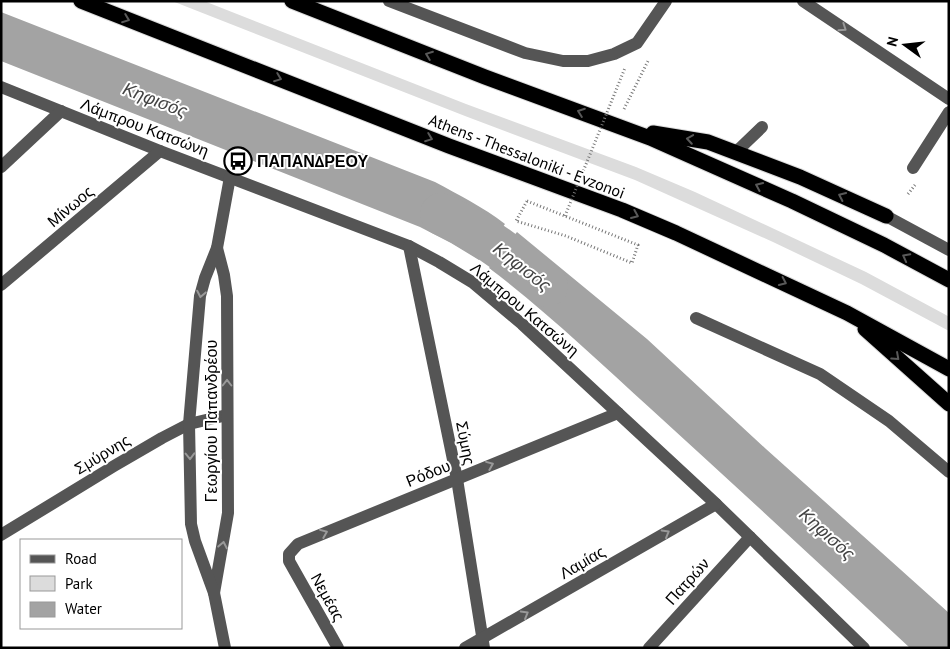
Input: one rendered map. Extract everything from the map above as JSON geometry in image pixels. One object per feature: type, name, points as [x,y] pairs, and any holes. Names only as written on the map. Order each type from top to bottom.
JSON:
[{"type":"highway","name":"Athens - Thessaloniki - Evzonoi","points":[[81,1],[440,142],[622,210],[847,313],[949,369]]},
{"type":"highway","points":[[292,1],[667,146],[792,201],[884,245],[949,280]]},
{"type":"highway","points":[[622,127],[708,142],[800,176],[886,216]]},
{"type":"highway","points":[[847,313],[949,404]]},
{"type":"street","points":[[389,1],[525,53],[563,61],[588,61],[614,54],[637,43],[666,1]]},
{"type":"street","points":[[803,1],[949,99]]},
{"type":"street","name":"Λάμπρου Κατσώνη","points":[[1,87],[160,151],[409,246],[472,282],[522,324],[716,504],[864,648]]},
{"type":"street","points":[[1,167],[61,112]]},
{"type":"street","points":[[913,168],[949,112]]},
{"type":"street","points":[[736,152],[762,127]]},
{"type":"street","name":"Μίνωος","points":[[1,285],[160,151]]},
{"type":"street","name":"Γεωργίου Παπανδρέου","points":[[225,648],[214,593],[195,541],[191,524],[189,424],[200,296],[217,248],[230,177]]},
{"type":"street","points":[[886,216],[949,250]]},
{"type":"street","name":"Σύμης","points":[[409,246],[457,479],[483,643]]},
{"type":"street","name":"Γεωργίου Παπανδρέου","points":[[214,593],[228,513],[226,415],[227,296],[217,248]]},
{"type":"street","points":[[696,318],[820,374],[890,421],[949,472]]},
{"type":"street","name":"Ρόδου","points":[[289,561],[289,554],[298,544],[618,413]]},
{"type":"street","name":"Σμύρνης","points":[[1,535],[114,466],[189,424],[226,415]]},
{"type":"street","name":"Λαμίας","points":[[465,648],[483,643],[716,504]]},
{"type":"street","name":"Πατρών","points":[[649,648],[750,537]]},
{"type":"street","name":"Νεμέας","points":[[289,561],[338,648]]},
{"type":"path","points":[[622,127],[648,61]]},
{"type":"path","points":[[565,216],[626,68]]},
{"type":"path","points":[[527,200],[565,216],[638,245],[632,262],[566,236],[516,221],[527,200]]},
{"type":"green space","points":[[172,1],[204,1],[466,104],[636,167],[695,192],[866,272],[946,315],[949,317],[949,331],[861,284],[635,180],[465,116]]},
{"type":"water","points":[[1,12],[435,182],[480,207],[505,224],[479,260],[420,227],[1,61]]},
{"type":"water","points":[[517,232],[647,339],[766,449],[949,613],[949,648],[910,648],[749,498],[591,355],[531,301],[489,268]]},
{"type":"waterway","name":"Κηφισός","points":[[441,214],[497,246],[547,286]]},
{"type":"place","name":"ΠΑΠΑΝΔΡΕΟΥ","points":[[238,161]]}]
